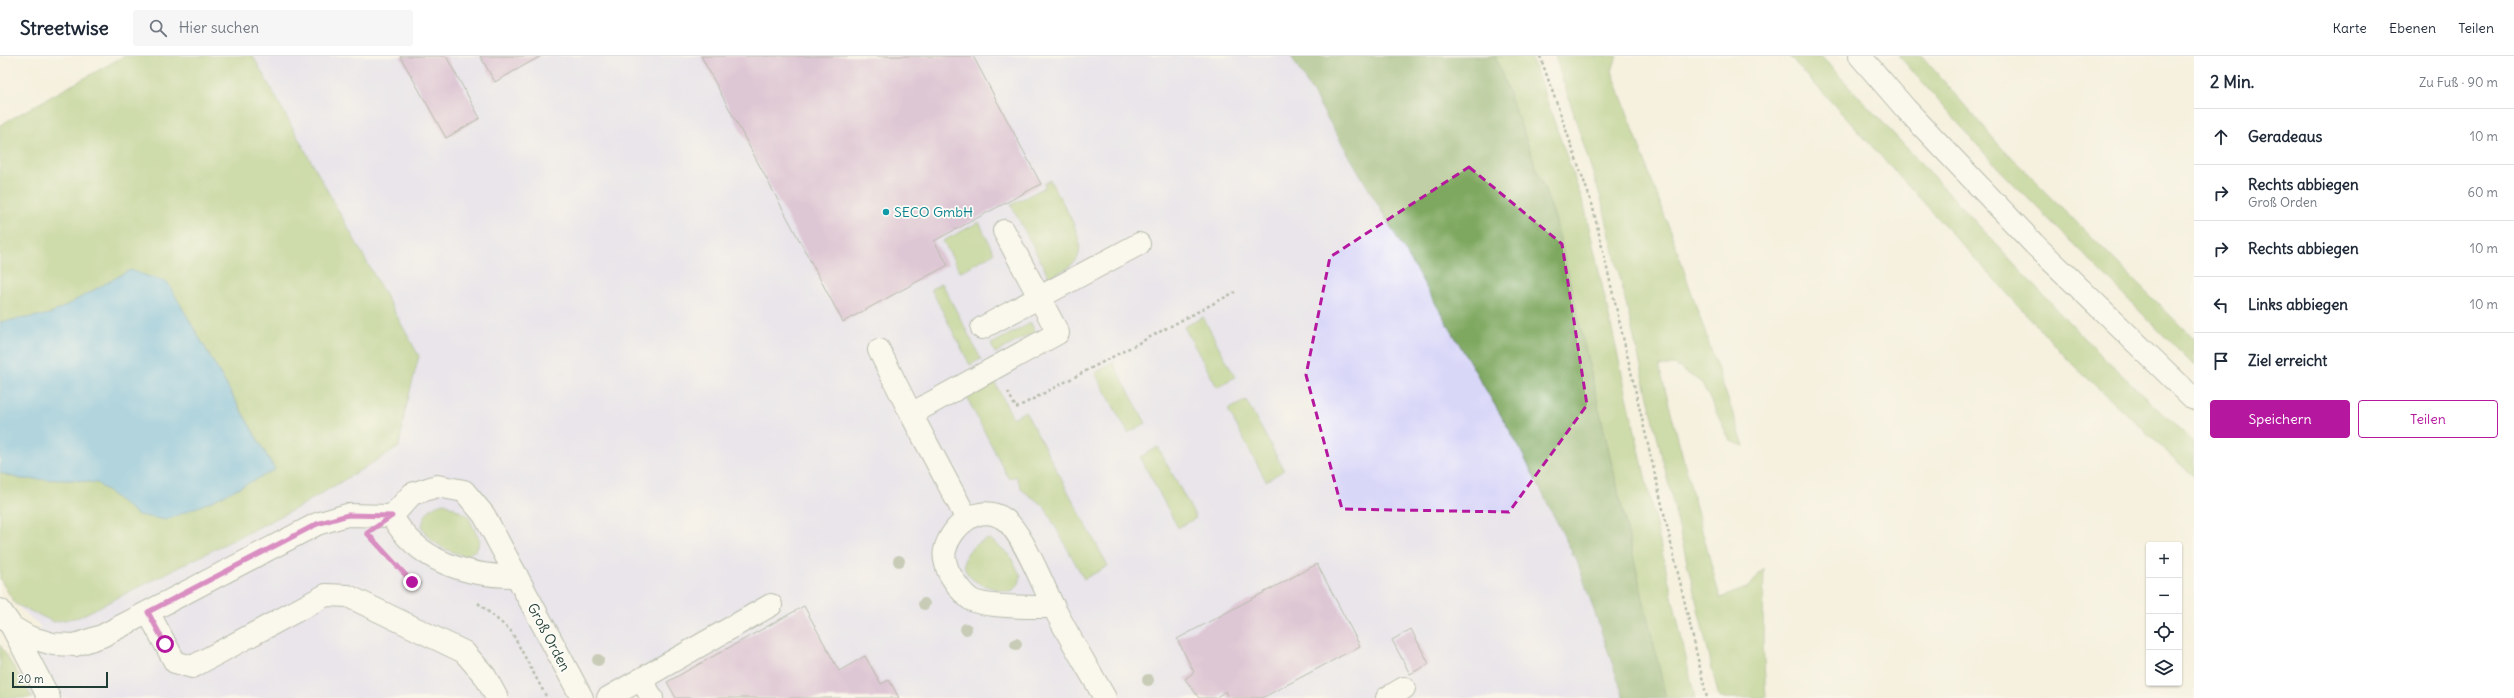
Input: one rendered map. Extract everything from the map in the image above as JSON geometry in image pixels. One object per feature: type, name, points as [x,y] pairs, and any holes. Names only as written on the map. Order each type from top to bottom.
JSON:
[{"type":"street","points":[[1860,56],[1905,108],[2034,244],[2194,399]]},
{"type":"street","points":[[911,414],[1058,333],[1004,232]]},
{"type":"street","points":[[982,328],[1040,299],[1139,244]]},
{"type":"street","points":[[879,350],[967,519]]},
{"type":"street","name":"Groß Orden","points":[[392,516],[412,494],[437,486],[464,491],[484,516],[582,698]]},
{"type":"street","points":[[6,618],[29,637],[53,644],[75,645],[102,636],[317,524],[348,515],[392,516],[399,529],[428,556],[476,574],[517,576]]},
{"type":"street","points":[[1054,607],[1010,607],[971,600],[956,585],[948,572],[944,553],[948,537],[961,522],[978,515],[991,515],[1004,519],[1013,528],[1032,561],[1054,607],[1105,698]]},
{"type":"street","points":[[148,612],[175,662],[192,667],[326,594],[348,596],[464,652],[485,676],[497,698]]},
{"type":"street","points":[[608,698],[771,605]]},
{"type":"street","points":[[6,618],[49,698]]},
{"type":"street","points":[[641,679],[652,698]]},
{"type":"path","points":[[1540,56],[1592,204],[1707,698]]},
{"type":"path","points":[[996,367],[1016,408],[1235,292]]},
{"type":"path","points":[[403,571],[412,582],[426,586]]},
{"type":"path","points":[[474,599],[511,631],[547,698]]},
{"type":"highlighted area","points":[[1469,167],[1562,244],[1587,405],[1509,512],[1342,509],[1306,375],[1330,257]]},
{"type":"shaded area","points":[[124,56],[1291,56],[1517,443],[1578,564],[1624,698],[33,698],[28,690],[40,626],[15,604],[0,579],[0,125]]},
{"type":"green space","points":[[124,56],[253,56],[419,356],[405,411],[399,447],[299,507],[79,617],[54,622],[15,604],[0,579],[0,473],[21,479],[74,480],[97,483],[138,515],[166,520],[212,501],[275,469],[168,283],[130,270],[51,314],[0,322],[0,125]]},
{"type":"green space","points":[[1291,56],[1495,56],[1555,218],[1666,698],[1624,698],[1578,564],[1517,443]]},
{"type":"green space","points":[[1495,56],[1531,56],[1584,205],[1695,698],[1666,698],[1555,218]]},
{"type":"green space","points":[[1555,56],[1617,56],[1612,71],[1675,244],[1744,446],[1730,441],[1702,383],[1675,365],[1659,366],[1720,598],[1749,587],[1764,568],[1763,641],[1766,698],[1719,698],[1602,202]]},
{"type":"green space","points":[[1789,56],[1821,56],[2093,348],[2194,442],[2194,477],[2072,364]]},
{"type":"green space","points":[[1899,56],[1922,56],[2000,146],[2194,339],[2194,366],[1994,164]]},
{"type":"green space","points":[[1050,180],[1066,208],[1076,230],[1080,251],[1077,259],[1071,265],[1049,277],[1011,205],[1045,187],[1044,184]]},
{"type":"green space","points":[[979,222],[994,253],[960,272],[943,241]]},
{"type":"green space","points":[[942,283],[981,359],[970,365],[931,289]]},
{"type":"green space","points":[[1203,317],[1235,377],[1217,387],[1184,327]]},
{"type":"green space","points":[[1031,323],[1035,332],[995,353],[991,344]]},
{"type":"green space","points":[[1113,363],[1146,423],[1128,433],[1095,373]]},
{"type":"green space","points":[[995,383],[1013,418],[1025,411],[1108,566],[1084,579],[1044,506],[1022,490],[1016,476],[1009,479],[967,398]]},
{"type":"green space","points":[[1246,400],[1284,470],[1266,481],[1228,410]]},
{"type":"green space","points":[[1158,447],[1196,518],[1178,528],[1140,457]]},
{"type":"green space","points":[[445,503],[468,516],[480,541],[476,550],[465,556],[452,552],[434,542],[429,538],[422,526],[427,513],[432,507]]},
{"type":"green space","points":[[990,539],[1009,554],[1021,576],[1019,584],[1011,592],[992,588],[975,581],[968,575],[965,569],[964,562],[970,550],[982,541]]},
{"type":"green space","points":[[0,645],[33,698],[0,698]]},
{"type":"water","points":[[130,270],[168,283],[275,470],[212,501],[166,520],[138,515],[97,483],[74,480],[21,479],[0,473],[0,322],[51,314]]},
{"type":"building","points":[[400,56],[446,56],[480,118],[446,138]]},
{"type":"building","points":[[480,56],[541,56],[495,82]]},
{"type":"building","name":"SECO GmbH","points":[[701,56],[973,56],[1041,184],[934,241],[948,265],[843,322]]},
{"type":"building","points":[[1317,564],[1360,646],[1262,698],[1228,698],[1225,691],[1216,698],[1199,698],[1185,679],[1194,672],[1177,639]]},
{"type":"building","points":[[804,606],[839,671],[865,656],[881,684],[889,680],[899,698],[676,698],[667,682]]},
{"type":"building","points":[[1411,629],[1429,664],[1410,674],[1392,640]]},
{"type":"place","name":"SECO GmbH","points":[[886,212]]},
{"type":"route","points":[[165,644],[148,612],[317,524],[348,515],[392,516],[367,533],[412,582]]}]
